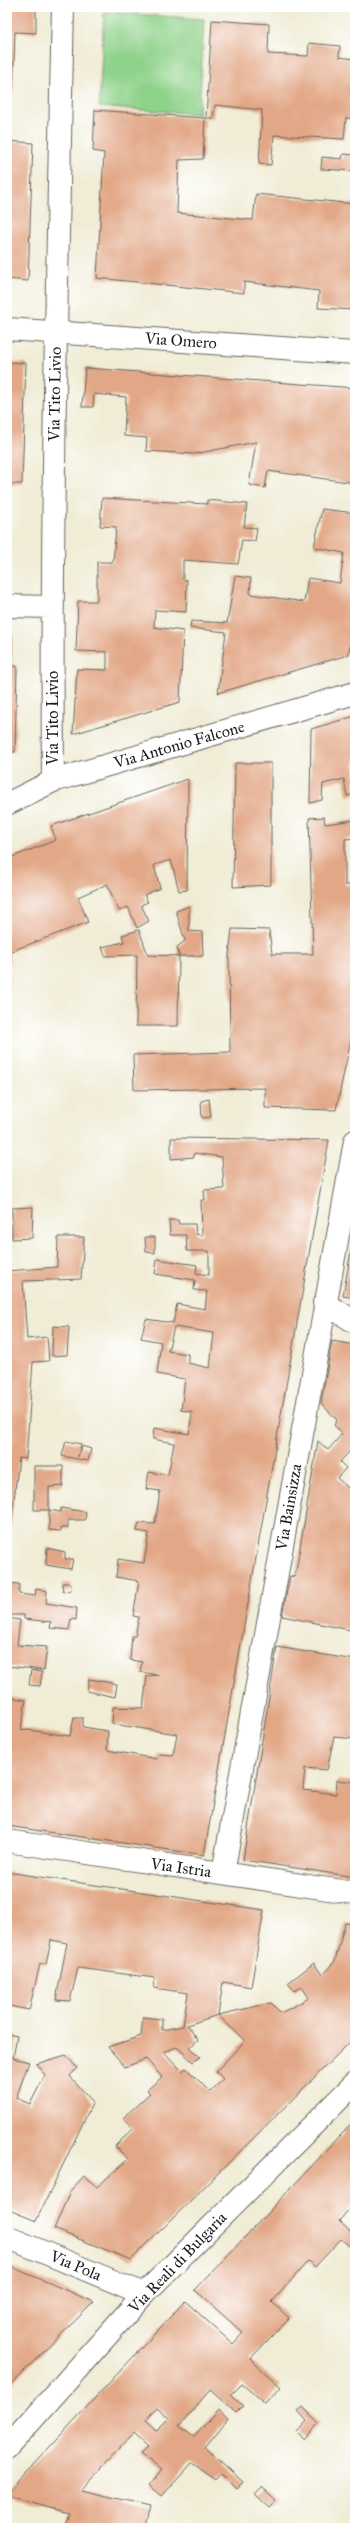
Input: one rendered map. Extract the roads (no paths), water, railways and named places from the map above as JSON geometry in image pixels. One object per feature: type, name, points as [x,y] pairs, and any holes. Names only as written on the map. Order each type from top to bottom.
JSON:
[{"type":"street","name":"Via Tito Livio","points":[[53,781],[51,607],[55,332],[63,7]]},
{"type":"street","name":"Via Omero","points":[[7,329],[355,353]]},
{"type":"street","points":[[7,606],[51,607]]},
{"type":"street","name":"Via Antonio Falcone","points":[[7,804],[53,781],[355,693]]},
{"type":"street","name":"Via Bainsizza","points":[[223,1873],[324,1303],[355,1141]]},
{"type":"street","points":[[324,1303],[355,1322]]},
{"type":"street","name":"Via Istria","points":[[7,1841],[355,1893]]},
{"type":"street","name":"Via Reali di Bulgaria","points":[[7,2448],[144,2294],[355,2083]]},
{"type":"street","name":"Via Pola","points":[[7,2236],[144,2294]]}]
